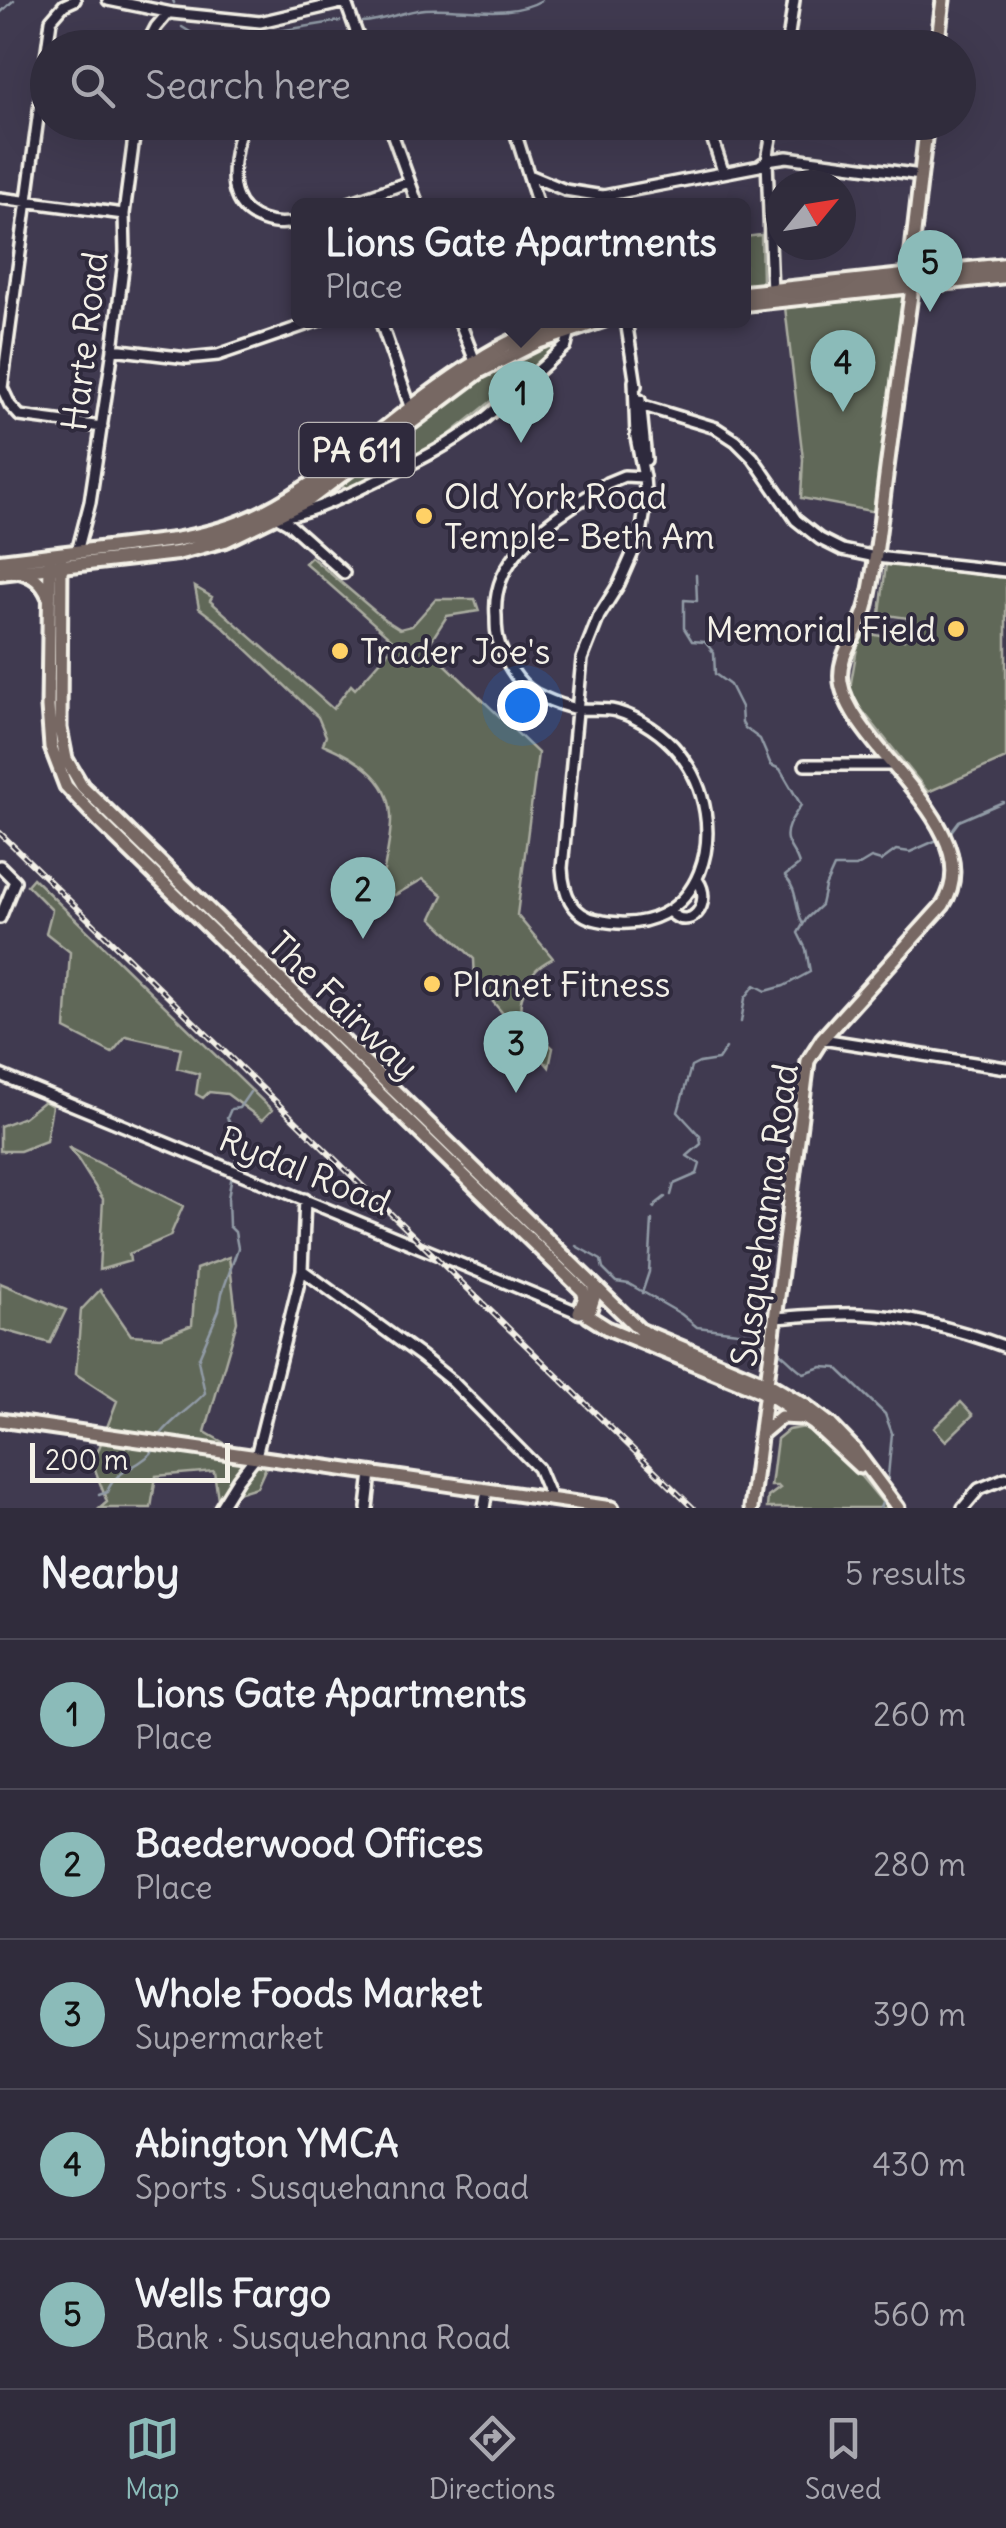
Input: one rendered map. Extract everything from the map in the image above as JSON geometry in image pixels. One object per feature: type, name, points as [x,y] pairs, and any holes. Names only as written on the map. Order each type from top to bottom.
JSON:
[{"type":"highway","points":[[751,302],[772,296],[1006,266]]},
{"type":"highway","points":[[909,281],[1006,276]]},
{"type":"highway","points":[[751,294],[772,296]]},
{"type":"highway","name":"PA 611","points":[[0,573],[202,535],[260,514],[306,488],[508,343],[558,328]]},
{"type":"highway","name":"PA 611","points":[[0,561],[192,551],[225,540],[308,500],[413,413]]},
{"type":"main road","points":[[939,30],[943,0]]},
{"type":"main road","name":"Susquehanna Road","points":[[752,1508],[806,1070],[822,1039],[943,905],[951,888],[948,848],[936,822],[849,704],[841,682],[842,660],[863,620],[876,556],[910,295],[925,140]]},
{"type":"main road","name":"The Fairway","points":[[62,560],[50,608],[48,707],[51,747],[66,786],[103,816],[533,1235],[583,1291],[584,1314]]},
{"type":"main road","name":"The Fairway","points":[[62,560],[59,696],[63,748],[75,776],[103,816]]},
{"type":"main road","points":[[18,571],[42,585],[50,608]]},
{"type":"main road","name":"The Fairway","points":[[533,1235],[593,1284],[640,1330],[768,1389]]},
{"type":"main road","points":[[584,1314],[595,1294],[593,1284]]},
{"type":"main road","name":"Rydal Road","points":[[584,1314],[640,1330]]},
{"type":"main road","name":"Rydal Road","points":[[584,1314],[633,1339],[768,1389]]},
{"type":"main road","points":[[768,1389],[834,1441],[881,1487]]},
{"type":"main road","points":[[768,1389],[806,1406],[831,1426],[854,1449],[894,1504]]},
{"type":"main road","points":[[762,1433],[781,1417],[805,1418]]},
{"type":"main road","points":[[0,1420],[608,1508]]},
{"type":"street","points":[[50,30],[51,20],[64,5],[75,0]]},
{"type":"street","points":[[108,0],[168,13],[260,22],[345,1],[355,30]]},
{"type":"street","points":[[790,30],[794,0]]},
{"type":"street","points":[[154,30],[168,13]]},
{"type":"street","points":[[34,140],[2,388],[20,416],[102,427]]},
{"type":"street","name":"Harte Road","points":[[62,560],[90,502],[114,349],[134,140]]},
{"type":"street","points":[[236,140],[236,195],[257,218],[291,224]]},
{"type":"street","points":[[394,140],[415,198]]},
{"type":"street","points":[[518,140],[536,198]]},
{"type":"street","points":[[713,140],[723,172]]},
{"type":"street","points":[[771,140],[767,160],[772,296]]},
{"type":"street","points":[[529,174],[565,190],[603,196],[787,157],[921,176]]},
{"type":"street","points":[[364,198],[409,182]]},
{"type":"street","points":[[0,198],[124,214]]},
{"type":"street","points":[[114,349],[186,358],[218,355],[297,328]]},
{"type":"street","points":[[383,328],[413,413]]},
{"type":"street","points":[[462,328],[477,367]]},
{"type":"street","points":[[277,517],[328,504],[450,443],[480,422],[566,346],[568,328]]},
{"type":"street","points":[[627,328],[647,464],[646,504],[642,534],[582,658],[578,709],[562,868],[567,899],[578,911],[590,919],[620,924],[659,918],[698,881],[706,847],[706,824],[696,781],[667,740],[651,727],[616,712],[578,709],[537,696],[523,686],[506,663],[497,638],[494,602],[502,574],[517,550],[608,483],[624,476],[644,477]]},
{"type":"street","points":[[634,381],[640,405],[639,427]]},
{"type":"street","points":[[640,405],[728,434],[753,458],[796,520],[842,550],[1006,571]]},
{"type":"street","points":[[277,517],[344,573]]},
{"type":"street","points":[[805,765],[893,765]]},
{"type":"street","points":[[0,866],[14,881],[0,917]]},
{"type":"street","points":[[669,911],[683,920],[700,909],[704,899],[698,881]]},
{"type":"street","points":[[822,1039],[1006,1068]]},
{"type":"street","name":"Rydal Road","points":[[0,1075],[584,1314]]},
{"type":"street","points":[[220,1508],[256,1456],[302,1270],[305,1199]]},
{"type":"street","points":[[302,1270],[452,1382],[538,1468],[551,1499]]},
{"type":"street","points":[[775,1318],[860,1314],[892,1317],[951,1329],[1006,1348]]},
{"type":"street","points":[[367,1508],[371,1473]]},
{"type":"street","points":[[962,1508],[979,1489],[1006,1478]]},
{"type":"street","points":[[484,1508],[487,1490]]},
{"type":"green space","points":[[761,235],[762,283],[751,285],[751,236]]},
{"type":"green space","points":[[901,294],[904,298],[876,512],[801,498],[803,459],[785,307]]},
{"type":"green space","points":[[561,338],[562,345],[434,447],[347,489],[341,486],[340,482],[480,375]]},
{"type":"green space","points":[[311,557],[400,629],[412,626],[436,599],[475,599],[479,611],[447,616],[427,647],[538,753],[517,915],[553,958],[534,973],[520,1007],[525,1021],[553,1048],[549,1067],[475,981],[474,959],[432,918],[443,895],[423,879],[395,895],[381,887],[391,816],[389,802],[377,780],[357,762],[323,744],[326,736],[318,717],[199,608],[195,587],[212,597],[210,601],[333,709],[351,685],[355,689],[396,643],[305,563]]},
{"type":"green space","points":[[886,564],[1006,578],[1006,758],[928,792],[849,694],[857,648],[864,633],[904,640],[908,618],[880,614]]},
{"type":"green space","points":[[33,878],[272,1110],[262,1120],[227,1094],[209,1092],[203,1098],[196,1094],[199,1074],[177,1068],[181,1048],[126,1036],[112,1053],[65,1029],[70,952],[46,933],[52,910],[27,885]]},
{"type":"green space","points":[[44,1101],[52,1106],[46,1141],[20,1151],[0,1151],[0,1126],[24,1117]]},
{"type":"green space","points":[[68,1147],[183,1206],[170,1236],[129,1254],[130,1261],[99,1270],[103,1199]]},
{"type":"green space","points":[[229,1257],[237,1322],[205,1432],[266,1467],[257,1487],[218,1499],[214,1471],[156,1476],[151,1508],[100,1508],[107,1502],[93,1464],[117,1401],[76,1374],[81,1310],[100,1290],[131,1335],[161,1337],[192,1325],[196,1269]]},
{"type":"green space","points":[[0,1283],[66,1310],[50,1343],[0,1329]]},
{"type":"green space","points":[[961,1402],[973,1415],[946,1441],[934,1428]]},
{"type":"green space","points":[[805,1427],[839,1454],[887,1508],[767,1508],[768,1497],[780,1488],[771,1486],[777,1439],[788,1430]]},
{"type":"waterway","points":[[0,13],[14,0]]},
{"type":"waterway","points":[[363,22],[425,9],[515,9],[542,0]]},
{"type":"waterway","points":[[285,30],[340,21]]},
{"type":"waterway","points":[[182,27],[187,30]]},
{"type":"waterway","points":[[696,575],[697,601],[684,600],[684,628],[692,641],[705,642],[714,653],[715,674],[730,685],[741,707],[742,723],[760,739],[771,765],[780,769],[801,805],[786,835],[799,865],[785,876],[803,925]]},
{"type":"waterway","points":[[950,833],[959,821],[1003,802]]},
{"type":"waterway","points":[[741,1022],[745,998],[755,985],[766,991],[810,972],[798,933],[821,905],[834,867],[856,867],[871,858],[881,861],[896,850],[910,852],[937,840]]},
{"type":"waterway","points":[[671,1195],[674,1184],[697,1174],[700,1164],[687,1156],[701,1144],[700,1136],[678,1112],[691,1067],[718,1060],[726,1048]]},
{"type":"waterway","points":[[235,1165],[235,1141],[227,1118],[250,1092]]},
{"type":"waterway","points":[[161,1434],[205,1393],[198,1360],[238,1248],[235,1232],[229,1226],[232,1175]]},
{"type":"waterway","points":[[654,1208],[665,1197]]},
{"type":"waterway","points":[[642,1293],[649,1272],[652,1220]]},
{"type":"waterway","points":[[576,1246],[601,1260],[603,1269],[616,1282],[629,1284],[697,1327],[746,1333],[762,1345]]},
{"type":"waterway","points":[[779,1352],[804,1373],[822,1367],[837,1368],[885,1414],[892,1433],[887,1487]]},
{"type":"waterway","points":[[99,1495],[154,1450]]},
{"type":"waterway","points":[[880,1508],[885,1495]]},
{"type":"railway","points":[[0,833],[693,1508]]},
{"type":"place","name":"Wells Fargo","points":[[930,312]]},
{"type":"place","name":"Abington YMCA","points":[[843,412]]},
{"type":"place","name":"Lions Gate Apartments","points":[[521,443]]},
{"type":"place","name":"Old York Road Temple- Beth Am","points":[[424,516]]},
{"type":"place","name":"Memorial Field","points":[[956,629]]},
{"type":"place","name":"Trader Joe's","points":[[340,651]]},
{"type":"place","name":"Baederwood Offices","points":[[363,939]]},
{"type":"place","name":"Planet Fitness","points":[[432,984]]},
{"type":"place","name":"Whole Foods Market","points":[[516,1093]]}]
